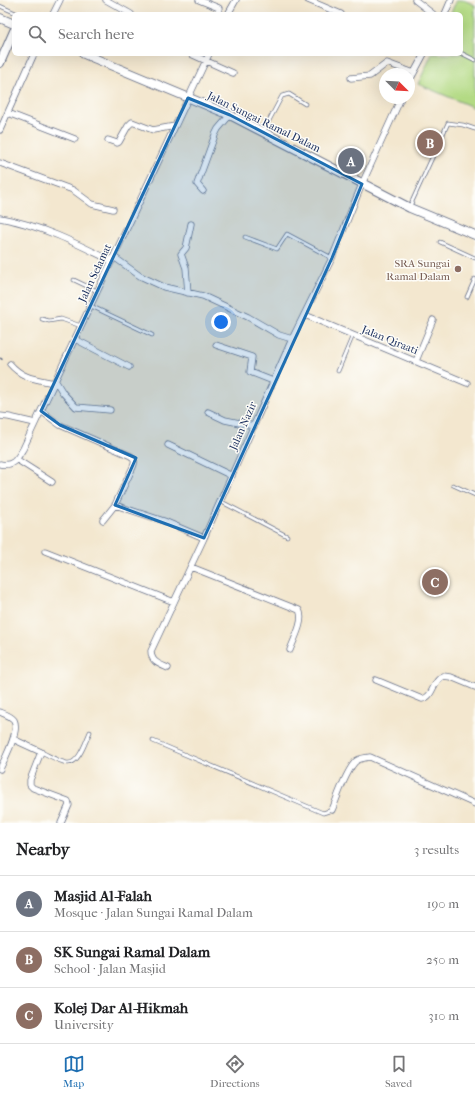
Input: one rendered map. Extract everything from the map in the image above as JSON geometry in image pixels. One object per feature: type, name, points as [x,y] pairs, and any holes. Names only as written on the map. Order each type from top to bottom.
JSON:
[{"type":"street","points":[[54,12],[60,0]]},
{"type":"street","points":[[106,0],[127,12]]},
{"type":"street","points":[[199,0],[219,8],[218,12]]},
{"type":"street","points":[[229,12],[236,0]]},
{"type":"street","points":[[308,0],[336,12]]},
{"type":"street","points":[[415,0],[430,12]]},
{"type":"street","points":[[446,12],[451,0]]},
{"type":"street","points":[[0,18],[12,23]]},
{"type":"street","points":[[0,63],[12,36]]},
{"type":"street","points":[[0,130],[33,56]]},
{"type":"street","name":"Jalan Sungai Ramal Dalam","points":[[89,56],[230,115],[410,208],[475,235]]},
{"type":"street","points":[[195,56],[233,73]]},
{"type":"street","name":"Jalan Selamat","points":[[16,459],[36,423],[208,56]]},
{"type":"street","points":[[415,71],[423,56]]},
{"type":"street","points":[[380,68],[387,63],[400,68]]},
{"type":"street","points":[[351,78],[370,76],[379,69]]},
{"type":"street","name":"Jalan Nazir","points":[[168,668],[155,662],[151,656],[151,651],[191,567],[292,339],[332,258],[362,184],[398,104]]},
{"type":"street","points":[[8,113],[75,139]]},
{"type":"street","points":[[203,191],[198,184],[218,129],[230,115]]},
{"type":"street","points":[[108,140],[117,143],[119,142],[132,122],[153,130],[175,126]]},
{"type":"street","points":[[0,163],[73,190],[92,204],[113,209]]},
{"type":"street","points":[[0,218],[16,221],[69,239],[113,259],[140,276],[164,287],[203,296],[248,317],[279,335],[292,339]]},
{"type":"street","points":[[188,293],[186,268],[181,254],[186,248],[191,224]]},
{"type":"street","name":"Jalan Qiraati","points":[[305,315],[468,383]]},
{"type":"street","points":[[416,361],[433,320]]},
{"type":"street","points":[[75,339],[129,367]]},
{"type":"street","points":[[216,345],[252,357],[250,372],[274,381]]},
{"type":"street","points":[[10,364],[17,372],[29,378],[54,382],[76,407],[110,410]]},
{"type":"street","points":[[41,411],[60,425],[134,458],[135,462],[133,467],[115,505],[103,520]]},
{"type":"street","points":[[208,412],[225,420],[254,426]]},
{"type":"street","points":[[0,416],[36,423]]},
{"type":"street","points":[[168,444],[232,476]]},
{"type":"street","points":[[0,464],[11,464],[16,459],[52,482]]},
{"type":"street","points":[[115,505],[164,521],[204,538]]},
{"type":"street","points":[[45,551],[174,602]]},
{"type":"street","points":[[191,567],[299,610],[301,613],[300,623],[290,650]]},
{"type":"street","points":[[376,680],[422,699],[429,696],[438,680],[444,676],[451,677],[475,687]]},
{"type":"street","points":[[0,712],[11,718],[14,721],[15,726],[13,739],[0,769]]},
{"type":"street","points":[[13,739],[41,752],[30,780],[30,785],[33,788],[68,801],[69,805],[61,823]]},
{"type":"street","points":[[332,810],[348,774],[356,761],[370,757],[475,804]]},
{"type":"lane","points":[[0,6],[14,12]]},
{"type":"lane","points":[[463,55],[475,59]]},
{"type":"lane","points":[[263,132],[282,96],[289,94],[305,104]]},
{"type":"lane","points":[[410,208],[448,123],[463,124],[475,129]]},
{"type":"lane","points":[[245,237],[276,249],[287,234],[332,258]]},
{"type":"lane","points":[[440,242],[475,258]]},
{"type":"lane","points":[[466,297],[475,279]]},
{"type":"lane","points":[[74,280],[97,291]]},
{"type":"lane","points":[[91,306],[152,335]]},
{"type":"lane","points":[[42,318],[49,321],[61,319],[81,326]]},
{"type":"lane","points":[[338,371],[353,335]]},
{"type":"lane","points":[[453,485],[475,495]]},
{"type":"lane","points":[[220,501],[287,536]]},
{"type":"lane","points":[[41,752],[67,763],[72,762],[78,759],[90,732]]},
{"type":"lane","points":[[153,741],[280,794],[323,814],[332,810]]},
{"type":"highlighted area","points":[[188,98],[230,115],[362,184],[332,258],[204,538],[115,505],[136,458],[60,425],[41,411]]},
{"type":"green space","points":[[457,0],[464,0],[475,5],[475,108],[418,84],[431,56],[463,56],[463,12],[451,12]]},
{"type":"place","name":"SK Sungai Ramal Dalam","points":[[430,143]]},
{"type":"place","name":"Masjid Al-Falah","points":[[351,161]]},
{"type":"place","name":"SRA Sungai Ramal Dalam","points":[[458,269]]},
{"type":"place","name":"Kolej Dar Al-Hikmah","points":[[435,582]]}]
